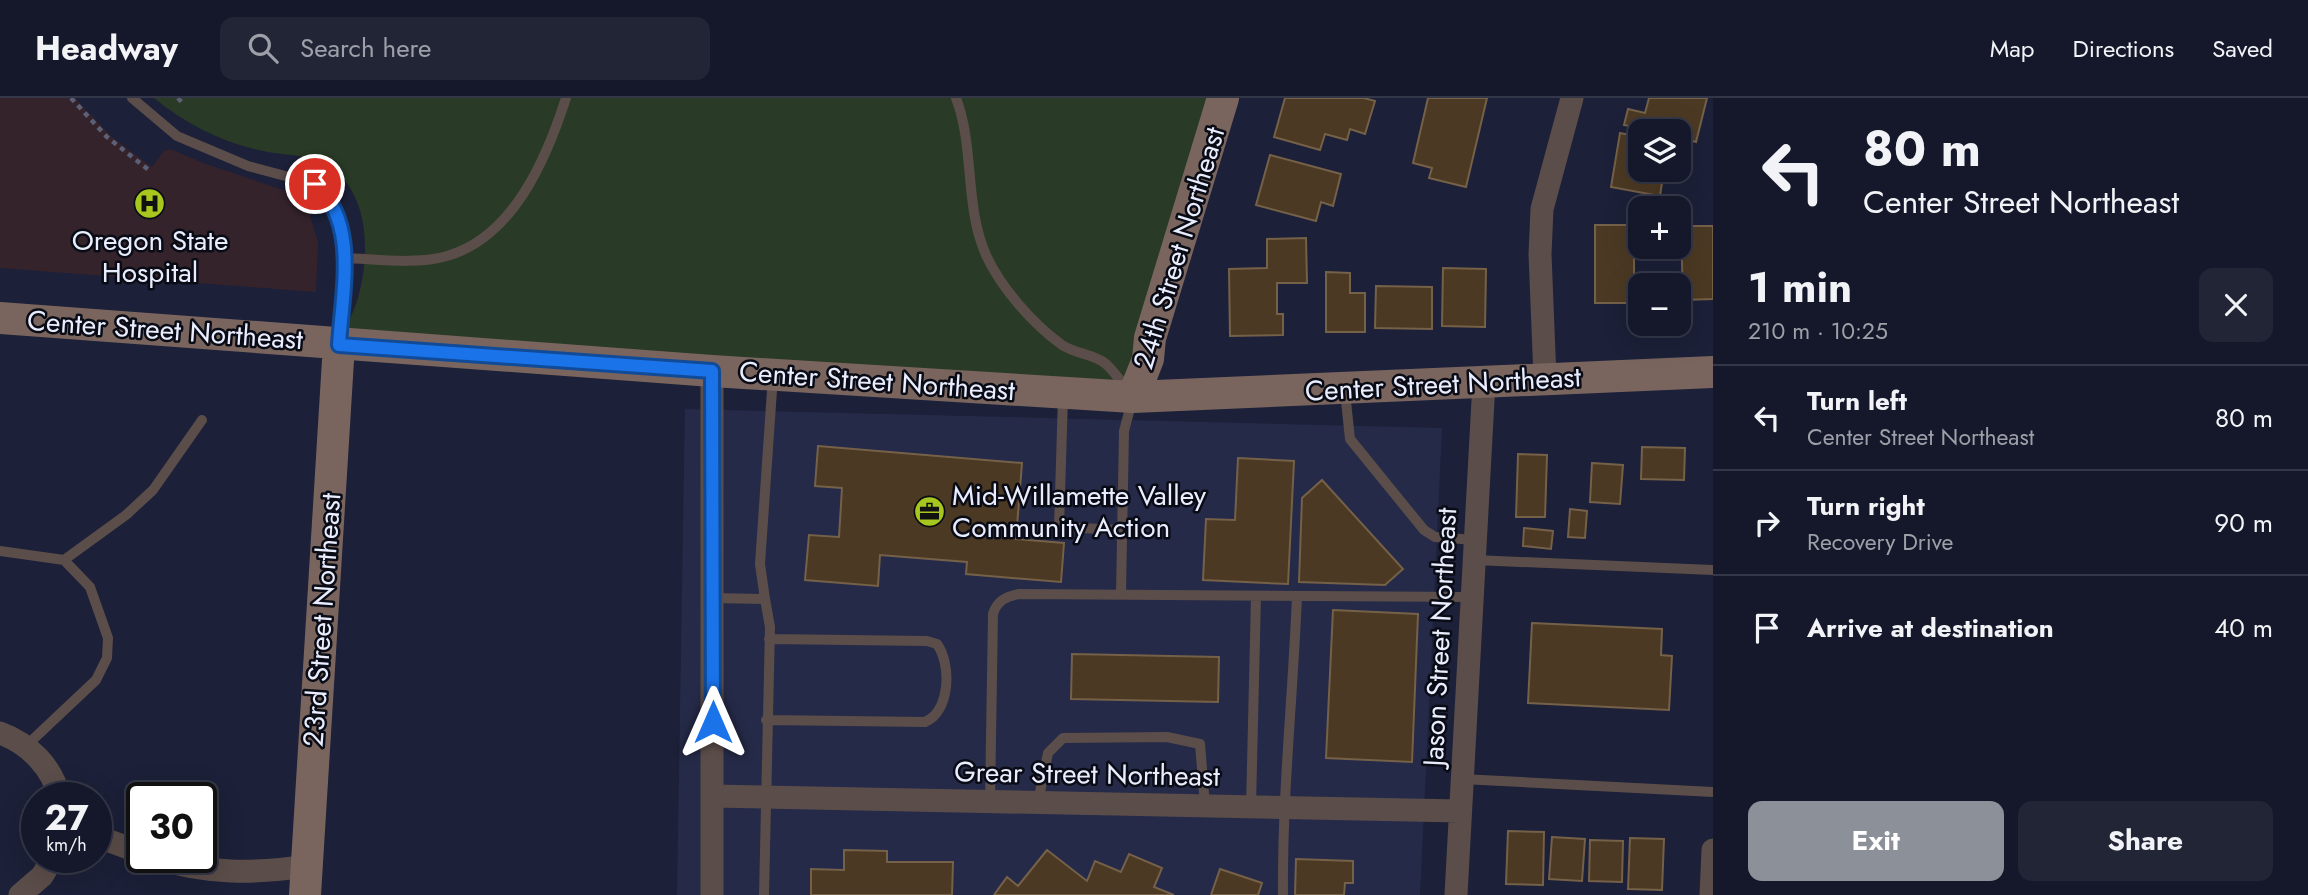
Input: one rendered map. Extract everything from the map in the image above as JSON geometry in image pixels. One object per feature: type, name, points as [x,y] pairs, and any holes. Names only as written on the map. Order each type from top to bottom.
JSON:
[{"type":"main road","name":"24th Street Northeast","points":[[1133,397],[1148,359],[1150,338],[1223,98]]},
{"type":"main road","name":"Center Street Northeast","points":[[0,318],[339,345],[1133,397],[1713,372]]},
{"type":"main road","name":"23rd Street Northeast","points":[[306,881],[339,345]]},
{"type":"street","points":[[1545,378],[1540,254],[1542,209],[1572,98]]},
{"type":"street","points":[[712,371],[712,895]]},
{"type":"street","name":"Jason Street Northeast","points":[[1456,895],[1484,382]]},
{"type":"street","points":[[0,733],[26,746],[46,767],[52,782]]},
{"type":"street","name":"Grear Street Northeast","points":[[713,796],[1460,811]]},
{"type":"street","points":[[1711,895],[1713,850]]},
{"type":"street","points":[[217,872],[260,873],[306,881]]},
{"type":"street","points":[[20,895],[44,873]]},
{"type":"lane","points":[[132,98],[177,136],[208,151],[315,184],[328,195],[337,212],[345,258],[339,345]]},
{"type":"lane","points":[[345,258],[447,256],[477,241],[506,217],[528,188],[550,147],[566,98]]},
{"type":"lane","points":[[956,98],[963,124],[973,209],[987,257],[1006,287],[1042,327],[1062,345],[1104,362],[1133,397],[1124,431],[1121,594]]},
{"type":"lane","points":[[764,895],[769,639],[760,564],[773,375]]},
{"type":"lane","points":[[1345,388],[1349,439],[1424,530],[1435,537],[1474,550],[1713,570]]},
{"type":"lane","points":[[1063,393],[1059,527],[1122,530]]},
{"type":"lane","points":[[64,560],[126,515],[153,490],[202,421]]},
{"type":"lane","points":[[0,551],[64,560],[90,587],[108,638],[107,658],[96,680],[26,746]]},
{"type":"lane","points":[[990,801],[996,606],[1004,597],[1018,594],[1472,597]]},
{"type":"lane","points":[[1251,807],[1256,596]]},
{"type":"lane","points":[[1283,895],[1282,807],[1289,775],[1297,596]]},
{"type":"lane","points":[[712,598],[765,599]]},
{"type":"lane","points":[[766,720],[925,722],[935,718],[940,711],[944,690],[943,652],[937,644],[928,641],[769,639]]},
{"type":"lane","points":[[1038,802],[1048,753],[1063,738],[1167,737],[1200,744],[1205,806]]},
{"type":"lane","points":[[1462,779],[1713,792]]},
{"type":"path","points":[[71,98],[107,137],[149,171]]},
{"type":"path","points":[[177,98],[184,106]]},
{"type":"shaded area","name":"Oregon State Hospital","points":[[0,98],[75,98],[112,137],[152,167],[164,151],[170,149],[292,193],[309,213],[318,242],[316,292],[0,268]]},
{"type":"shaded area","points":[[685,409],[1442,428],[1420,895],[677,895]]},
{"type":"green space","points":[[154,98],[1223,98],[1133,397],[339,344],[358,297],[365,253],[361,215],[346,182],[333,169],[316,160],[263,151],[219,138],[179,116]]},
{"type":"building","points":[[1285,98],[1364,98],[1375,101],[1365,134],[1350,129],[1347,140],[1325,134],[1320,150],[1274,137]]},
{"type":"building","points":[[1428,98],[1487,98],[1466,187],[1429,178],[1432,168],[1413,163]]},
{"type":"building","points":[[1649,98],[1707,98],[1696,142],[1691,141],[1691,119],[1628,119],[1628,126],[1624,125],[1628,109],[1645,113]]},
{"type":"building","points":[[1620,133],[1628,135],[1628,182],[1662,182],[1660,196],[1611,187]]},
{"type":"building","points":[[1270,155],[1341,174],[1333,206],[1321,202],[1316,221],[1256,205]]},
{"type":"building","points":[[1595,225],[1628,225],[1628,259],[1634,259],[1634,273],[1628,273],[1628,303],[1595,303]]},
{"type":"building","points":[[1691,226],[1713,226],[1713,299],[1691,300],[1691,273],[1682,273],[1682,259],[1691,259]]},
{"type":"building","points":[[1306,238],[1307,283],[1277,283],[1277,314],[1283,314],[1283,335],[1230,336],[1229,269],[1267,268],[1267,239]]},
{"type":"building","points":[[1443,268],[1486,269],[1485,327],[1442,326]]},
{"type":"building","points":[[1326,272],[1350,273],[1350,293],[1365,293],[1365,332],[1326,332]]},
{"type":"building","points":[[1376,286],[1432,287],[1432,329],[1375,328]]},
{"type":"building","name":"Mid-Willamette Valley Community Action","points":[[818,446],[1022,463],[1016,539],[1064,543],[1061,582],[966,574],[967,562],[880,555],[878,586],[805,580],[809,535],[839,537],[842,488],[815,486]]},
{"type":"building","points":[[1642,447],[1685,448],[1684,480],[1641,479]]},
{"type":"building","points":[[1518,454],[1547,455],[1545,517],[1516,517]]},
{"type":"building","points":[[1238,458],[1294,461],[1288,584],[1203,580],[1206,519],[1235,520]]},
{"type":"building","points":[[1592,463],[1623,465],[1620,504],[1590,502]]},
{"type":"building","points":[[1322,480],[1403,569],[1385,585],[1299,582],[1302,498]]},
{"type":"building","points":[[1570,509],[1587,511],[1585,538],[1568,537]]},
{"type":"building","points":[[1524,528],[1553,531],[1551,549],[1523,546]]},
{"type":"building","points":[[1333,610],[1418,614],[1412,762],[1326,758]]},
{"type":"building","points":[[1532,623],[1662,629],[1661,655],[1672,656],[1669,710],[1528,703]]},
{"type":"building","points":[[1072,654],[1219,657],[1218,702],[1071,699]]},
{"type":"building","points":[[1508,831],[1544,832],[1543,885],[1506,884]]},
{"type":"building","points":[[1552,837],[1585,839],[1582,881],[1549,879]]},
{"type":"building","points":[[1630,838],[1664,839],[1662,890],[1628,889]]},
{"type":"building","points":[[1590,840],[1623,841],[1622,882],[1589,881]]},
{"type":"building","points":[[844,850],[887,851],[887,862],[953,862],[952,895],[811,895],[811,869],[844,870]]},
{"type":"building","points":[[1047,850],[1087,881],[1095,861],[1121,872],[1129,854],[1162,868],[1154,887],[1174,895],[994,895],[1007,877],[1018,886]]},
{"type":"building","points":[[1296,859],[1353,861],[1353,883],[1345,883],[1344,895],[1295,895]]},
{"type":"building","points":[[1220,869],[1262,883],[1258,895],[1211,895]]},
{"type":"place","name":"Oregon State Hospital","points":[[150,203]]},
{"type":"place","name":"Mid-Willamette Valley Community Action","points":[[929,511]]},
{"type":"route","points":[[315,184],[328,195],[337,212],[343,238],[345,258],[339,345],[712,371],[713,722]]}]
